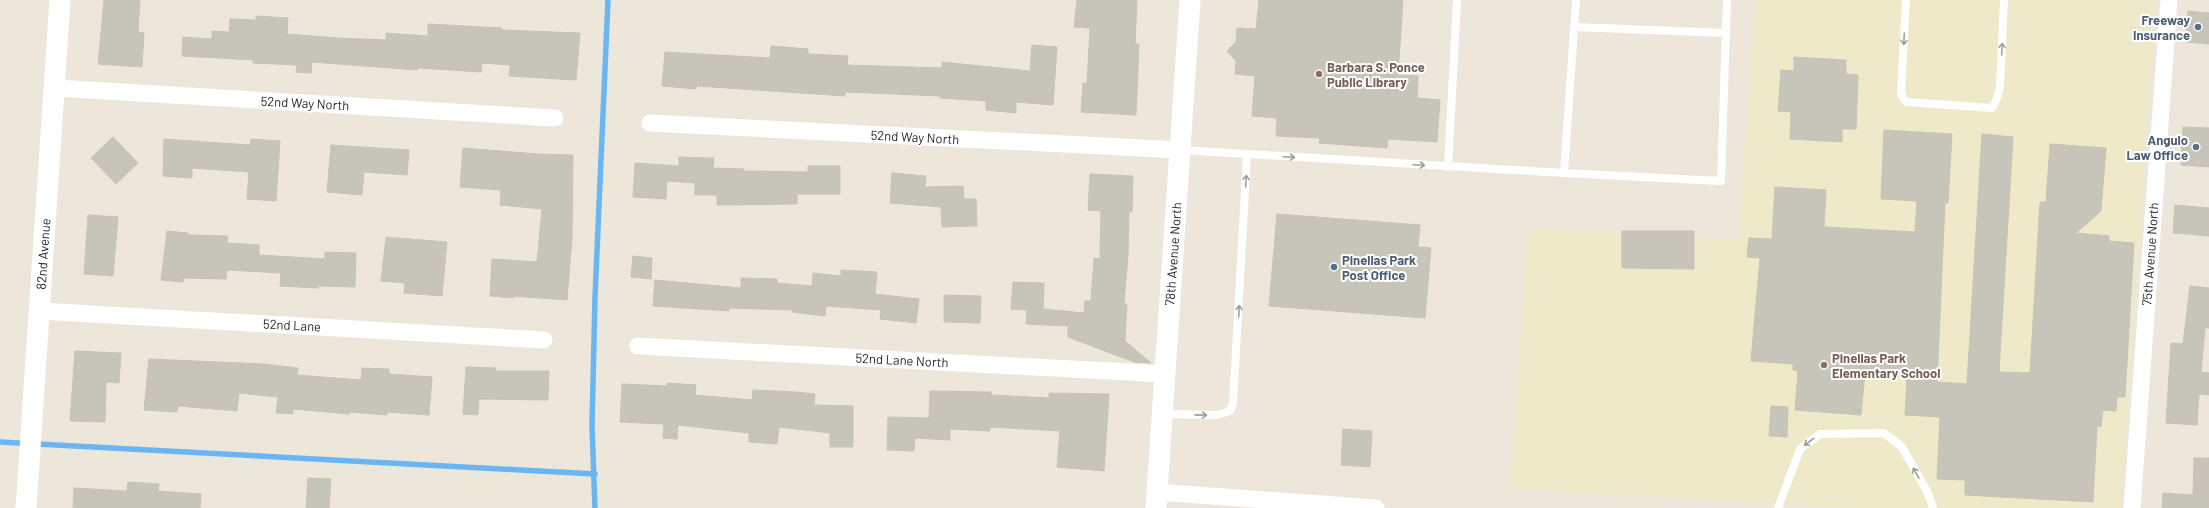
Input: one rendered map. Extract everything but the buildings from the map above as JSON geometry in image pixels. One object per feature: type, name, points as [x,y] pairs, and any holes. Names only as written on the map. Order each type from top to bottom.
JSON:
[{"type":"street","name":"82nd Avenue","points":[[26,508],[60,0]]},
{"type":"street","name":"78th Avenue North","points":[[1157,500],[1190,0]]},
{"type":"street","name":"75th Avenue North","points":[[2132,508],[2169,0]]},
{"type":"street","name":"52nd Way North","points":[[54,88],[555,118]]},
{"type":"street","name":"52nd Way North","points":[[650,123],[1181,150]]},
{"type":"street","name":"52nd Lane","points":[[40,311],[544,340]]},
{"type":"street","name":"52nd Lane North","points":[[638,346],[1165,374]]},
{"type":"street","points":[[1157,500],[1376,508]]},
{"type":"lane","points":[[1448,167],[1457,0]]},
{"type":"lane","points":[[1564,173],[1576,0]]},
{"type":"lane","points":[[1181,150],[1448,167],[1720,180],[1727,0]]},
{"type":"lane","points":[[1906,0],[1901,94],[1906,102],[1992,108],[2000,88],[2004,0]]},
{"type":"lane","points":[[1574,27],[1726,33]]},
{"type":"lane","points":[[1162,414],[1217,415],[1230,411],[1234,403],[1247,155]]},
{"type":"lane","points":[[1778,508],[1800,449],[1820,434],[1884,433],[1902,447],[1928,493],[1933,508]]},
{"type":"shaded area","name":"Pinellas Park Elementary School","points":[[1756,0],[2156,0],[2120,508],[1855,508],[1511,489],[1527,228],[1738,240]]},
{"type":"waterway","points":[[595,508],[592,426],[595,297],[608,0]]},
{"type":"waterway","points":[[0,442],[595,474]]},
{"type":"place","name":"Freeway Insurance","points":[[2198,27]]},
{"type":"place","name":"Barbara S. Ponce Public Library","points":[[1319,74]]},
{"type":"place","name":"Angulo Law Office","points":[[2196,147]]},
{"type":"place","name":"Pinellas Park Post Office","points":[[1334,267]]},
{"type":"place","name":"Pinellas Park Elementary School","points":[[1824,365]]}]
